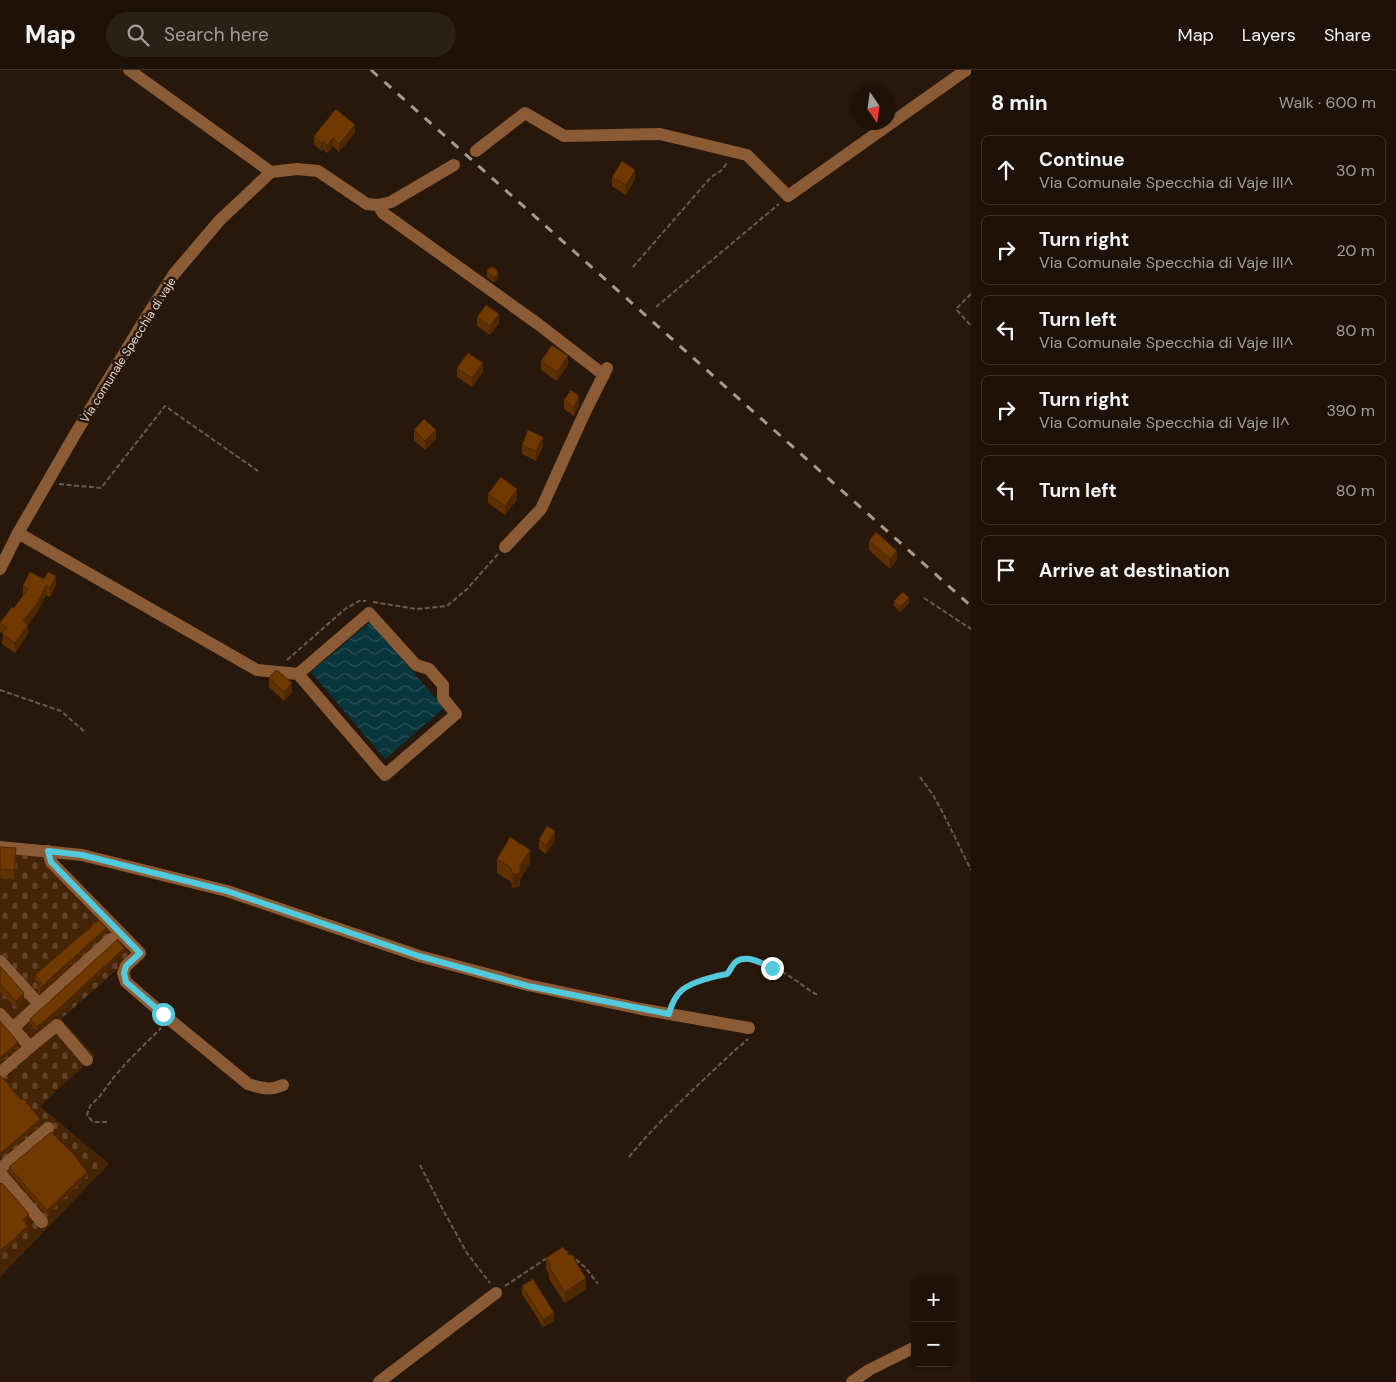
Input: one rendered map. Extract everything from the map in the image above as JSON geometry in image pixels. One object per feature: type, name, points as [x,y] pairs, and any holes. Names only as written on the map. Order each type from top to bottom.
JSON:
[{"type":"street","points":[[129,70],[271,172],[297,168],[318,171],[367,204],[378,205],[391,202],[454,165]]},
{"type":"street","points":[[476,151],[525,113],[564,136],[660,134],[747,155],[788,196],[966,70]]},
{"type":"street","name":"Via comunale Specchia di vaje","points":[[0,569],[18,533],[145,319],[174,274],[220,220],[271,172]]},
{"type":"street","points":[[378,205],[383,213],[605,371],[541,509],[505,547]]},
{"type":"street","points":[[18,533],[257,670],[298,674],[385,775],[456,714],[443,698],[443,685],[429,669],[416,665],[369,613],[298,674]]},
{"type":"street","points":[[0,847],[82,855],[227,891],[419,956],[528,986],[749,1028]]},
{"type":"street","points":[[48,851],[51,862],[140,953],[126,966],[124,973],[126,982],[248,1084],[262,1089],[274,1089],[283,1085]]},
{"type":"street","points":[[13,1028],[111,939]]},
{"type":"street","points":[[0,961],[39,1004]]},
{"type":"street","points":[[0,1014],[30,1046]]},
{"type":"street","points":[[0,1074],[30,1046],[57,1025],[87,1060]]},
{"type":"street","points":[[0,1169],[48,1128]]},
{"type":"street","points":[[0,1173],[42,1222]]},
{"type":"street","points":[[379,1382],[496,1292]]},
{"type":"street","points":[[852,1382],[869,1370],[911,1349]]},
{"type":"path","points":[[633,267],[711,177],[721,171],[732,152]]},
{"type":"path","points":[[656,307],[788,196]]},
{"type":"path","points":[[971,294],[956,309],[971,326]]},
{"type":"path","points":[[47,484],[101,488],[165,406],[258,471]]},
{"type":"path","points":[[274,672],[345,609],[359,600],[416,609],[447,606],[467,589],[505,547]]},
{"type":"path","points":[[924,598],[971,629]]},
{"type":"path","points":[[0,690],[60,711],[86,733]]},
{"type":"path","points":[[920,776],[940,807],[971,870]]},
{"type":"path","points":[[669,1014],[674,1001],[682,990],[695,983],[727,974],[731,970],[732,965],[742,960],[756,960],[790,976],[812,993],[819,995]]},
{"type":"path","points":[[107,1122],[93,1122],[87,1115],[90,1106],[128,1061],[162,1027],[163,1014]]},
{"type":"path","points":[[629,1157],[644,1138],[679,1103],[747,1040],[751,1032],[749,1028]]},
{"type":"path","points":[[420,1165],[467,1253],[496,1292],[552,1255]]},
{"type":"path","points":[[560,1251],[565,1250],[585,1267],[598,1284]]},
{"type":"green space","points":[[0,853],[41,856],[136,953],[61,1019],[95,1056],[40,1106],[109,1164],[0,1277]]},
{"type":"water","points":[[370,622],[444,708],[385,759],[311,672]]},
{"type":"building","points":[[336,109],[355,125],[339,144],[333,138],[327,145],[323,141],[321,143],[314,136]]},
{"type":"building","points":[[622,161],[635,170],[626,185],[612,177]]},
{"type":"building","points":[[492,267],[498,272],[493,277],[487,272]]},
{"type":"building","points":[[486,305],[499,314],[490,326],[477,317]]},
{"type":"building","points":[[552,345],[568,356],[557,372],[541,361]]},
{"type":"building","points":[[468,353],[483,363],[472,378],[457,368]]},
{"type":"building","points":[[571,390],[579,396],[574,407],[564,400]]},
{"type":"building","points":[[424,419],[436,430],[425,441],[414,430]]},
{"type":"building","points":[[528,430],[543,437],[536,451],[522,445]]},
{"type":"building","points":[[501,477],[517,489],[505,506],[488,494]]},
{"type":"building","points":[[876,532],[897,551],[890,559],[869,541]]},
{"type":"building","points":[[30,572],[44,579],[48,572],[56,576],[50,588],[46,585],[38,602],[23,621],[28,625],[15,643],[2,634],[7,628],[0,623],[28,589],[23,586]]},
{"type":"building","points":[[903,592],[909,598],[900,607],[894,601]]},
{"type":"building","points":[[275,671],[278,671],[292,683],[284,692],[269,678]]},
{"type":"building","points":[[547,826],[555,831],[546,845],[539,840]]},
{"type":"building","points":[[510,837],[530,850],[520,866],[520,873],[513,874],[510,867],[497,859]]},
{"type":"building","points":[[0,847],[16,848],[14,870],[0,869]]},
{"type":"building","points":[[99,920],[106,928],[40,988],[38,986],[42,983],[35,975]]},
{"type":"building","points":[[117,940],[124,948],[37,1027],[30,1019]]},
{"type":"building","points":[[0,966],[24,993],[16,1001],[0,984]]},
{"type":"building","points":[[0,1021],[18,1042],[0,1058]]},
{"type":"building","points":[[0,1076],[21,1100],[23,1098],[40,1119],[0,1154]]},
{"type":"building","points":[[51,1132],[75,1156],[87,1172],[47,1210],[9,1167]]},
{"type":"building","points":[[2,1183],[29,1214],[23,1220],[28,1226],[0,1251],[0,1185]]},
{"type":"building","points":[[563,1247],[569,1255],[571,1254],[586,1278],[565,1292],[549,1267],[551,1266],[546,1258]]},
{"type":"building","points":[[533,1279],[554,1313],[543,1319],[522,1286]]},
{"type":"railway","points":[[371,70],[971,606]]},
{"type":"route","points":[[163,1014],[126,982],[124,973],[126,966],[140,953],[51,862],[48,851],[82,855],[227,891],[419,956],[528,986],[669,1014],[674,1001],[682,990],[695,983],[727,974],[736,962],[756,960],[772,968]]}]
